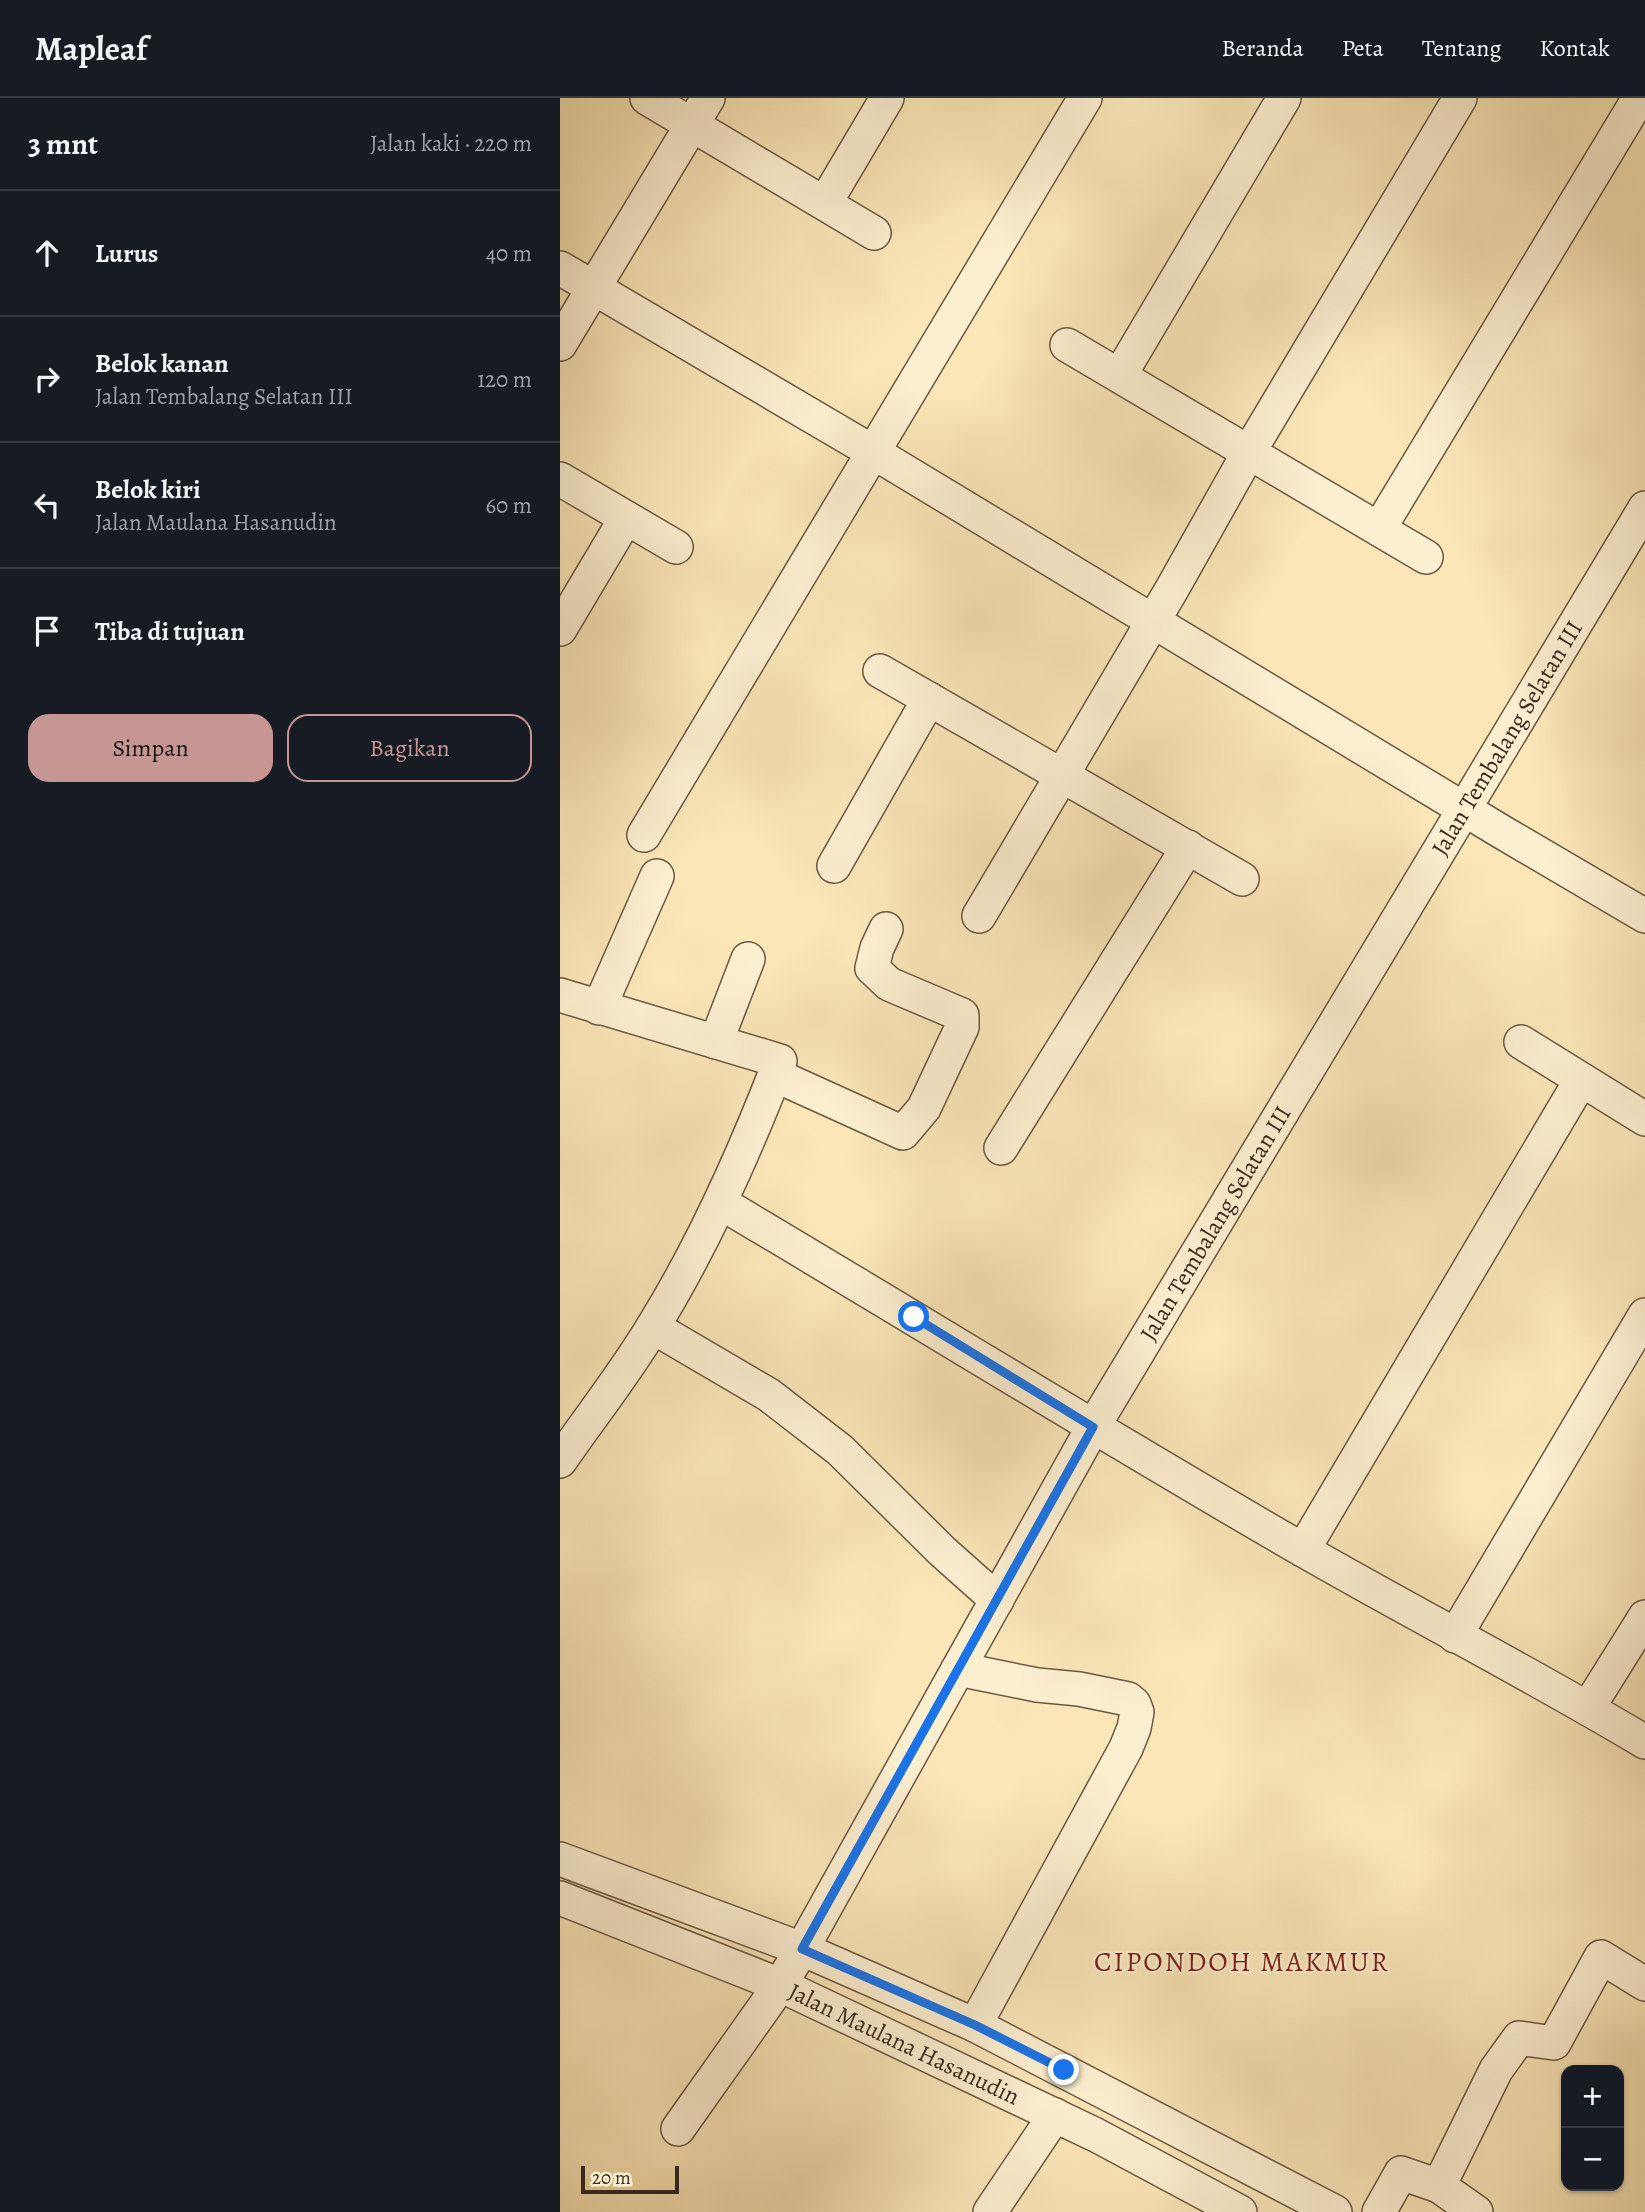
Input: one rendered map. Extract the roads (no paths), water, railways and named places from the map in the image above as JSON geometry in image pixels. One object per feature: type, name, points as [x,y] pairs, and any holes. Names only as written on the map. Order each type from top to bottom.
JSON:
[{"type":"street","points":[[647,98],[700,111],[825,203],[874,233]]},
{"type":"street","points":[[825,203],[887,98]]},
{"type":"street","points":[[644,835],[1085,98]]},
{"type":"street","points":[[1120,375],[1284,98]]},
{"type":"street","points":[[979,916],[1249,452],[1460,98]]},
{"type":"street","points":[[1379,529],[1639,98]]},
{"type":"street","points":[[560,344],[700,111]]},
{"type":"street","points":[[560,268],[873,452],[1645,916]]},
{"type":"street","points":[[1067,345],[1426,557]]},
{"type":"street","points":[[560,479],[676,547]]},
{"type":"street","name":"Jalan Tembalang Selatan III","points":[[780,1985],[1093,1427],[1645,508]]},
{"type":"street","points":[[560,629],[626,518]]},
{"type":"street","points":[[880,671],[1242,879]]},
{"type":"street","points":[[834,866],[929,699]]},
{"type":"street","points":[[1001,1148],[1188,847]]},
{"type":"street","points":[[560,1461],[653,1327],[721,1203],[780,1061],[572,1006],[657,876]]},
{"type":"street","points":[[775,1075],[903,1133],[924,1108],[962,1027],[962,1015],[890,984],[872,968],[886,929]]},
{"type":"street","points":[[716,1042],[748,959]]},
{"type":"street","points":[[1521,1042],[1645,1119]]},
{"type":"street","points":[[1303,1550],[1581,1080]]},
{"type":"street","points":[[721,1203],[1303,1550],[1645,1742]]},
{"type":"street","points":[[1455,1636],[1645,1315]]},
{"type":"street","points":[[653,1327],[769,1395],[840,1450],[942,1551],[997,1600]]},
{"type":"street","points":[[1588,1708],[1645,1617]]},
{"type":"street","points":[[958,1669],[1128,1699],[1137,1712],[1135,1728],[1126,1748],[975,2025]]},
{"type":"street","name":"Jalan Maulana Hasanudin","points":[[560,1859],[802,1949],[975,2025],[1335,2212]]},
{"type":"street","name":"Jalan Maulana Hasanudin","points":[[560,1898],[780,1985],[1055,2115],[1240,2212]]},
{"type":"street","points":[[1439,2186],[1496,2070],[1519,2038],[1554,2043],[1601,1957],[1645,1984]]},
{"type":"street","points":[[678,2129],[780,1985]]},
{"type":"street","points":[[990,2212],[1055,2115]]},
{"type":"street","points":[[1379,2212],[1401,2173],[1439,2186],[1476,2212]]},
{"type":"district","name":"CIPONDOH MAKMUR","points":[[1242,1962]]}]
